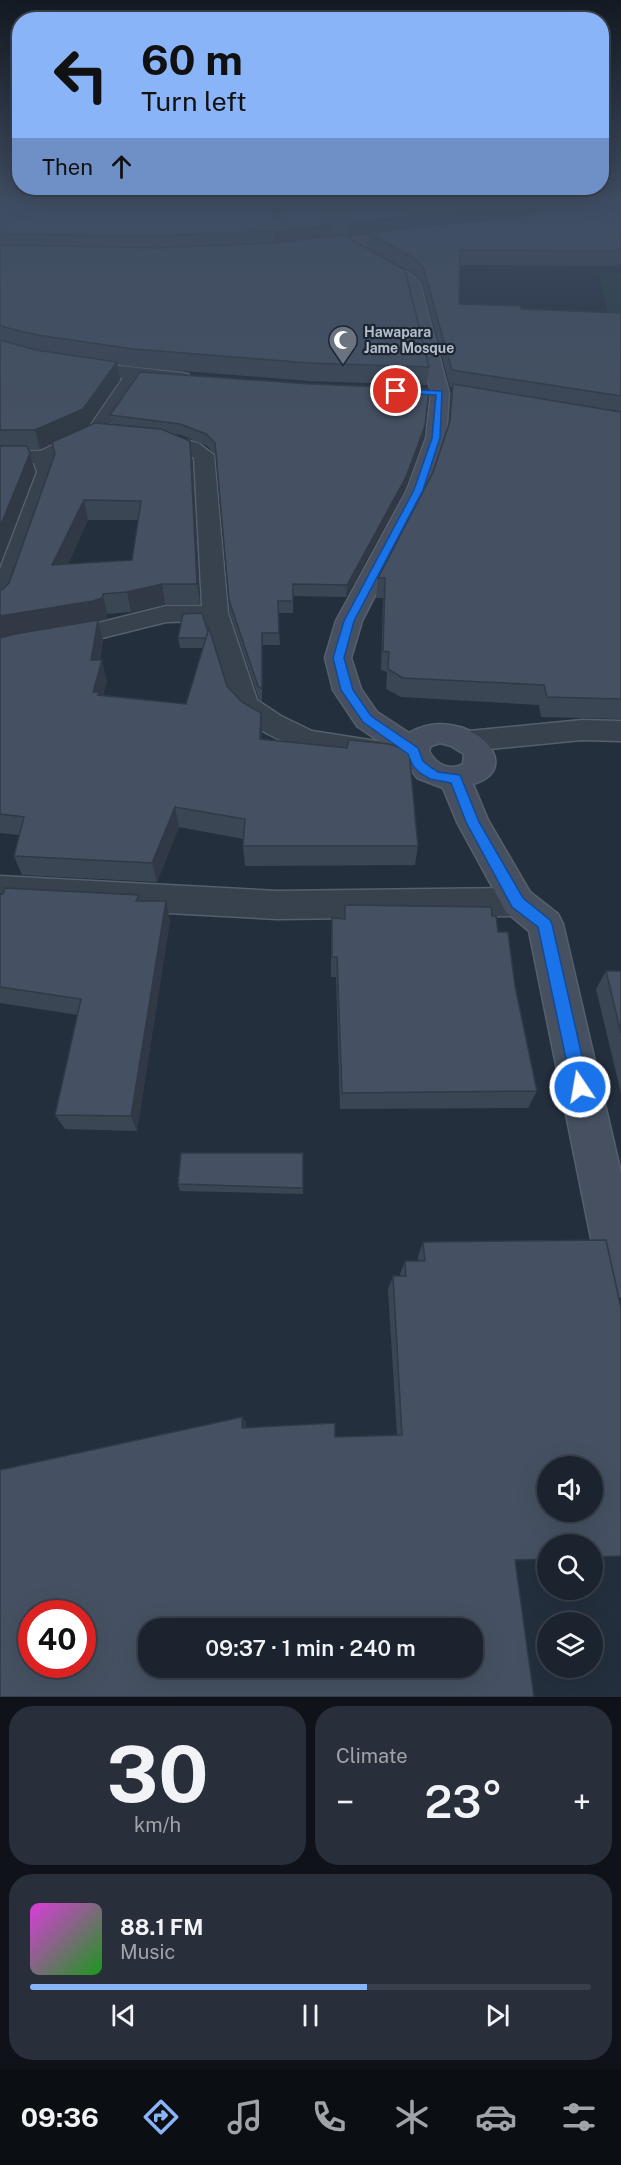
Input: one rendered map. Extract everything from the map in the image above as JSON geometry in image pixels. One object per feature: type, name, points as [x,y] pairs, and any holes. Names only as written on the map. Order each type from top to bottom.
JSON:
[{"type":"street","points":[[408,279],[413,284],[440,393],[436,438],[418,490],[349,621],[339,658],[347,690],[367,719],[414,751]]},
{"type":"street","points":[[0,350],[40,360],[135,374],[204,380]]},
{"type":"street","points":[[113,435],[135,374]]},
{"type":"street","points":[[416,392],[462,396]]},
{"type":"street","points":[[0,458],[43,457],[113,435],[190,447],[204,455],[214,613],[246,705],[271,723],[306,740],[387,752],[414,751]]},
{"type":"street","points":[[0,602],[47,472],[43,457]]},
{"type":"street","points":[[5,641],[98,631],[166,614],[214,613]]},
{"type":"street","points":[[469,741],[476,750],[478,767],[473,772],[455,778],[435,776],[417,763],[414,751],[420,739],[429,735],[452,734],[469,741],[582,730],[621,731]]},
{"type":"street","points":[[455,778],[473,822],[518,902],[544,924],[621,1273]]},
{"type":"street","points":[[0,890],[277,905],[518,902]]},
{"type":"green space","points":[[601,279],[621,279],[621,324],[610,323]]},
{"type":"building","points":[[0,279],[407,279],[429,367],[309,363],[133,349],[37,335],[0,326]]},
{"type":"building","points":[[426,279],[459,279],[459,304],[621,313],[621,396],[452,370]]},
{"type":"building","points":[[0,340],[36,350],[117,362],[83,409],[35,430],[0,430]]},
{"type":"building","points":[[140,372],[309,384],[429,389],[425,426],[406,477],[347,585],[293,584],[293,601],[278,601],[279,633],[262,633],[262,689],[258,686],[229,600],[215,443],[206,434],[180,424],[110,415]]},
{"type":"building","points":[[453,384],[621,412],[621,699],[547,697],[544,685],[403,678],[388,669],[389,652],[383,651],[385,578],[378,578],[433,472],[450,421]]},
{"type":"building","points":[[95,423],[161,429],[190,441],[197,584],[162,584],[127,592],[103,594],[102,598],[93,601],[0,616],[0,590],[9,583],[55,454],[52,442]],"holes":[[[84,500],[141,501],[132,560],[52,565]]]},
{"type":"building","points":[[0,446],[27,446],[30,453],[0,527]]},
{"type":"building","points":[[202,613],[208,632],[206,638],[178,638],[183,614]]},
{"type":"building","points":[[98,620],[91,660],[102,660],[93,692],[99,692],[98,695],[186,704],[209,628],[227,686],[242,702],[261,713],[260,739],[347,748],[349,740],[389,744],[409,751],[418,846],[243,846],[245,819],[175,807],[152,863],[14,856],[24,817],[0,814],[0,638]]},
{"type":"building","points":[[5,888],[139,895],[136,901],[166,901],[131,1116],[55,1115],[81,999],[0,987],[0,894],[3,894]]},
{"type":"building","points":[[345,905],[491,907],[492,916],[496,916],[498,932],[508,932],[515,986],[537,1091],[342,1093],[337,957],[332,957],[332,918],[345,919]]},
{"type":"building","points":[[606,971],[621,971],[621,1033]]},
{"type":"building","points":[[181,1153],[303,1153],[303,1188],[178,1184]]},
{"type":"building","points":[[606,1240],[621,1308],[621,1556],[603,1557],[603,1534],[537,1534],[537,1559],[515,1560],[534,1697],[0,1697],[0,1470],[242,1417],[242,1428],[335,1423],[335,1437],[402,1435],[393,1276],[406,1276],[405,1261],[425,1261],[423,1242]]},
{"type":"place","name":"Hawapara Jame Mosque","points":[[343,366]]},
{"type":"route","points":[[396,391],[440,393],[436,438],[418,490],[349,621],[339,658],[347,690],[367,719],[414,751],[417,763],[425,770],[435,776],[455,778],[473,822],[518,902],[544,924],[580,1087]]}]
